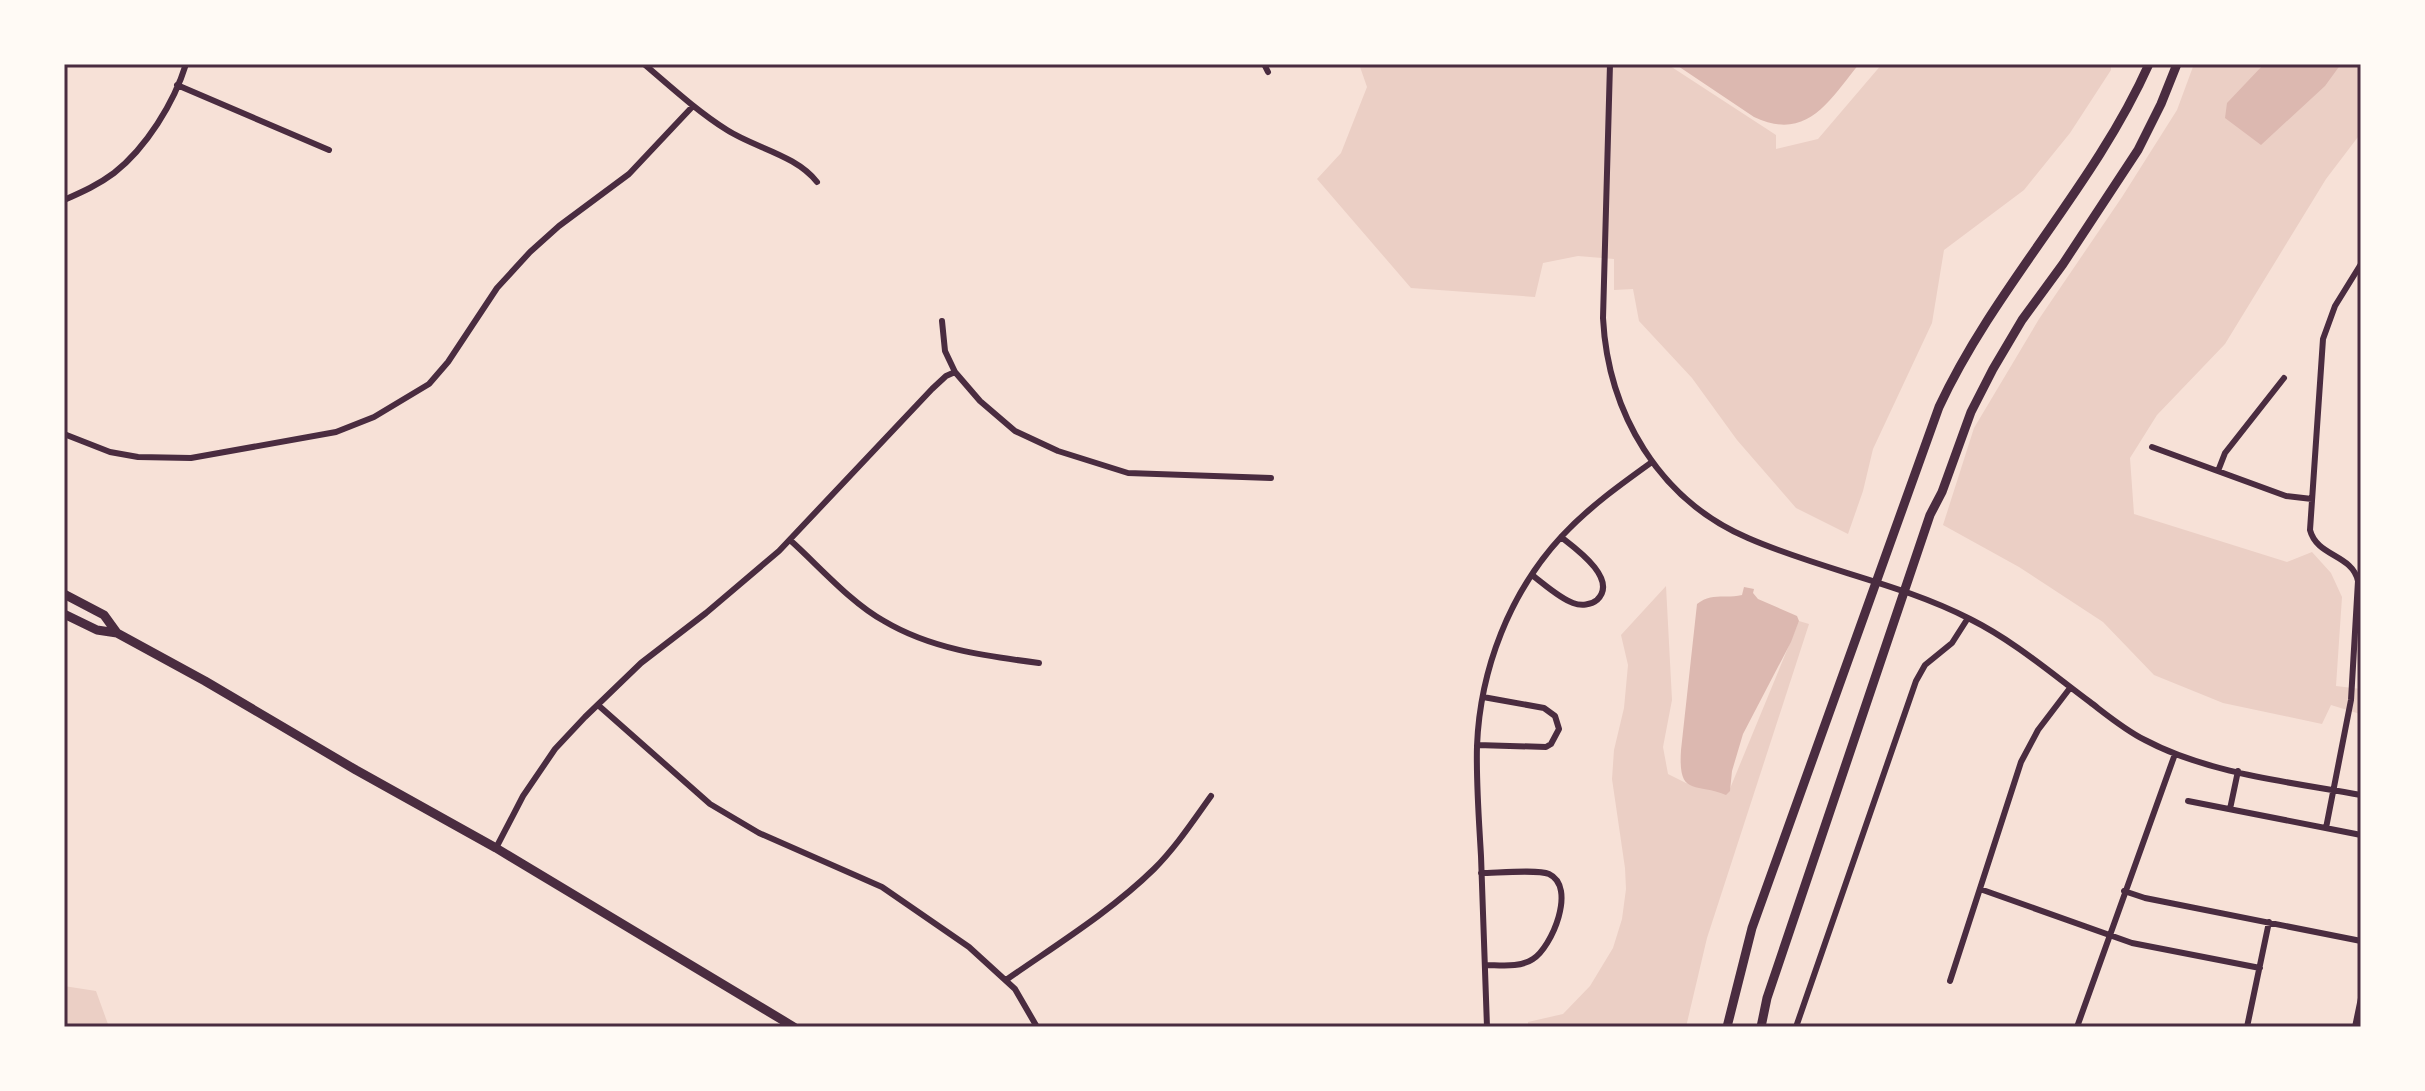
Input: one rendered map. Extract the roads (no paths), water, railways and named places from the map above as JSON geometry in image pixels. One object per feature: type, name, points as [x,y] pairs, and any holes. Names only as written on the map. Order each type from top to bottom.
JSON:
[{"type":"main road","points":[[1727,1027],[1752,928],[1939,407],[1955,372],[2117,127],[2149,64]]},
{"type":"main road","points":[[1761,1027],[1767,998],[1930,515],[1942,492],[1971,412],[2022,320],[2072,251],[2138,150],[2177,64]]},
{"type":"main road","points":[[64,594],[104,615],[117,633]]},
{"type":"main road","points":[[64,614],[97,630],[117,633],[205,681],[496,848],[794,1027]]},
{"type":"street","points":[[64,200],[115,172],[136,151],[163,114],[186,64]]},
{"type":"street","points":[[644,64],[693,106],[740,137],[800,165],[817,182]]},
{"type":"street","points":[[1264,64],[1268,72]]},
{"type":"street","points":[[1610,64],[1604,346],[1617,399],[1633,433],[1652,462],[1684,497],[1725,526],[1771,547],[1905,590],[1968,618],[2014,645],[2122,726],[2175,754],[2200,763],[2361,795]]},
{"type":"street","points":[[177,85],[329,150]]},
{"type":"street","points":[[64,434],[110,452],[138,457],[191,458],[336,432],[374,417],[429,384],[448,362],[497,288],[530,252],[559,226],[629,174],[693,106]]},
{"type":"street","points":[[2326,828],[2351,700],[2358,581],[2352,567],[2322,550],[2312,538],[2310,530],[2323,339],[2335,306],[2361,264]]},
{"type":"street","points":[[942,321],[945,351],[955,372],[980,401],[1015,431],[1058,451],[1128,473],[1271,478]]},
{"type":"street","points":[[496,848],[523,796],[555,749],[641,663],[706,613],[790,540],[932,389],[955,372]]},
{"type":"street","points":[[2218,471],[2225,453],[2284,378]]},
{"type":"street","points":[[2152,447],[2286,496],[2312,499]]},
{"type":"street","points":[[1487,1027],[1477,745],[1483,697],[1496,647],[1505,623],[1532,575],[1561,537],[1602,498],[1652,462]]},
{"type":"street","points":[[1532,575],[1574,603],[1587,604],[1597,599],[1603,588],[1598,570],[1561,537]]},
{"type":"street","points":[[790,540],[883,621],[919,638],[967,653],[1039,663]]},
{"type":"street","points":[[1796,1027],[1916,681],[1925,665],[1952,643],[1968,618]]},
{"type":"street","points":[[1950,981],[2029,745],[2070,688]]},
{"type":"street","points":[[1477,745],[1546,747],[1559,729],[1555,716],[1544,708],[1483,697]]},
{"type":"street","points":[[598,705],[710,804],[759,833],[882,887],[969,947],[1015,989],[1037,1027]]},
{"type":"street","points":[[2077,1027],[2175,754]]},
{"type":"street","points":[[2230,809],[2238,771]]},
{"type":"street","points":[[1006,980],[1096,916],[1154,869],[1176,845],[1211,796]]},
{"type":"street","points":[[2188,801],[2361,835]]},
{"type":"street","points":[[1481,873],[1543,872],[1556,879],[1563,895],[1563,903],[1549,938],[1535,959],[1519,965],[1485,965]]},
{"type":"street","points":[[1980,889],[2132,943],[2260,968]]},
{"type":"street","points":[[2124,891],[2145,898],[2361,941]]},
{"type":"street","points":[[2247,1027],[2269,922]]},
{"type":"street","points":[[2355,1027],[2361,998]]}]
